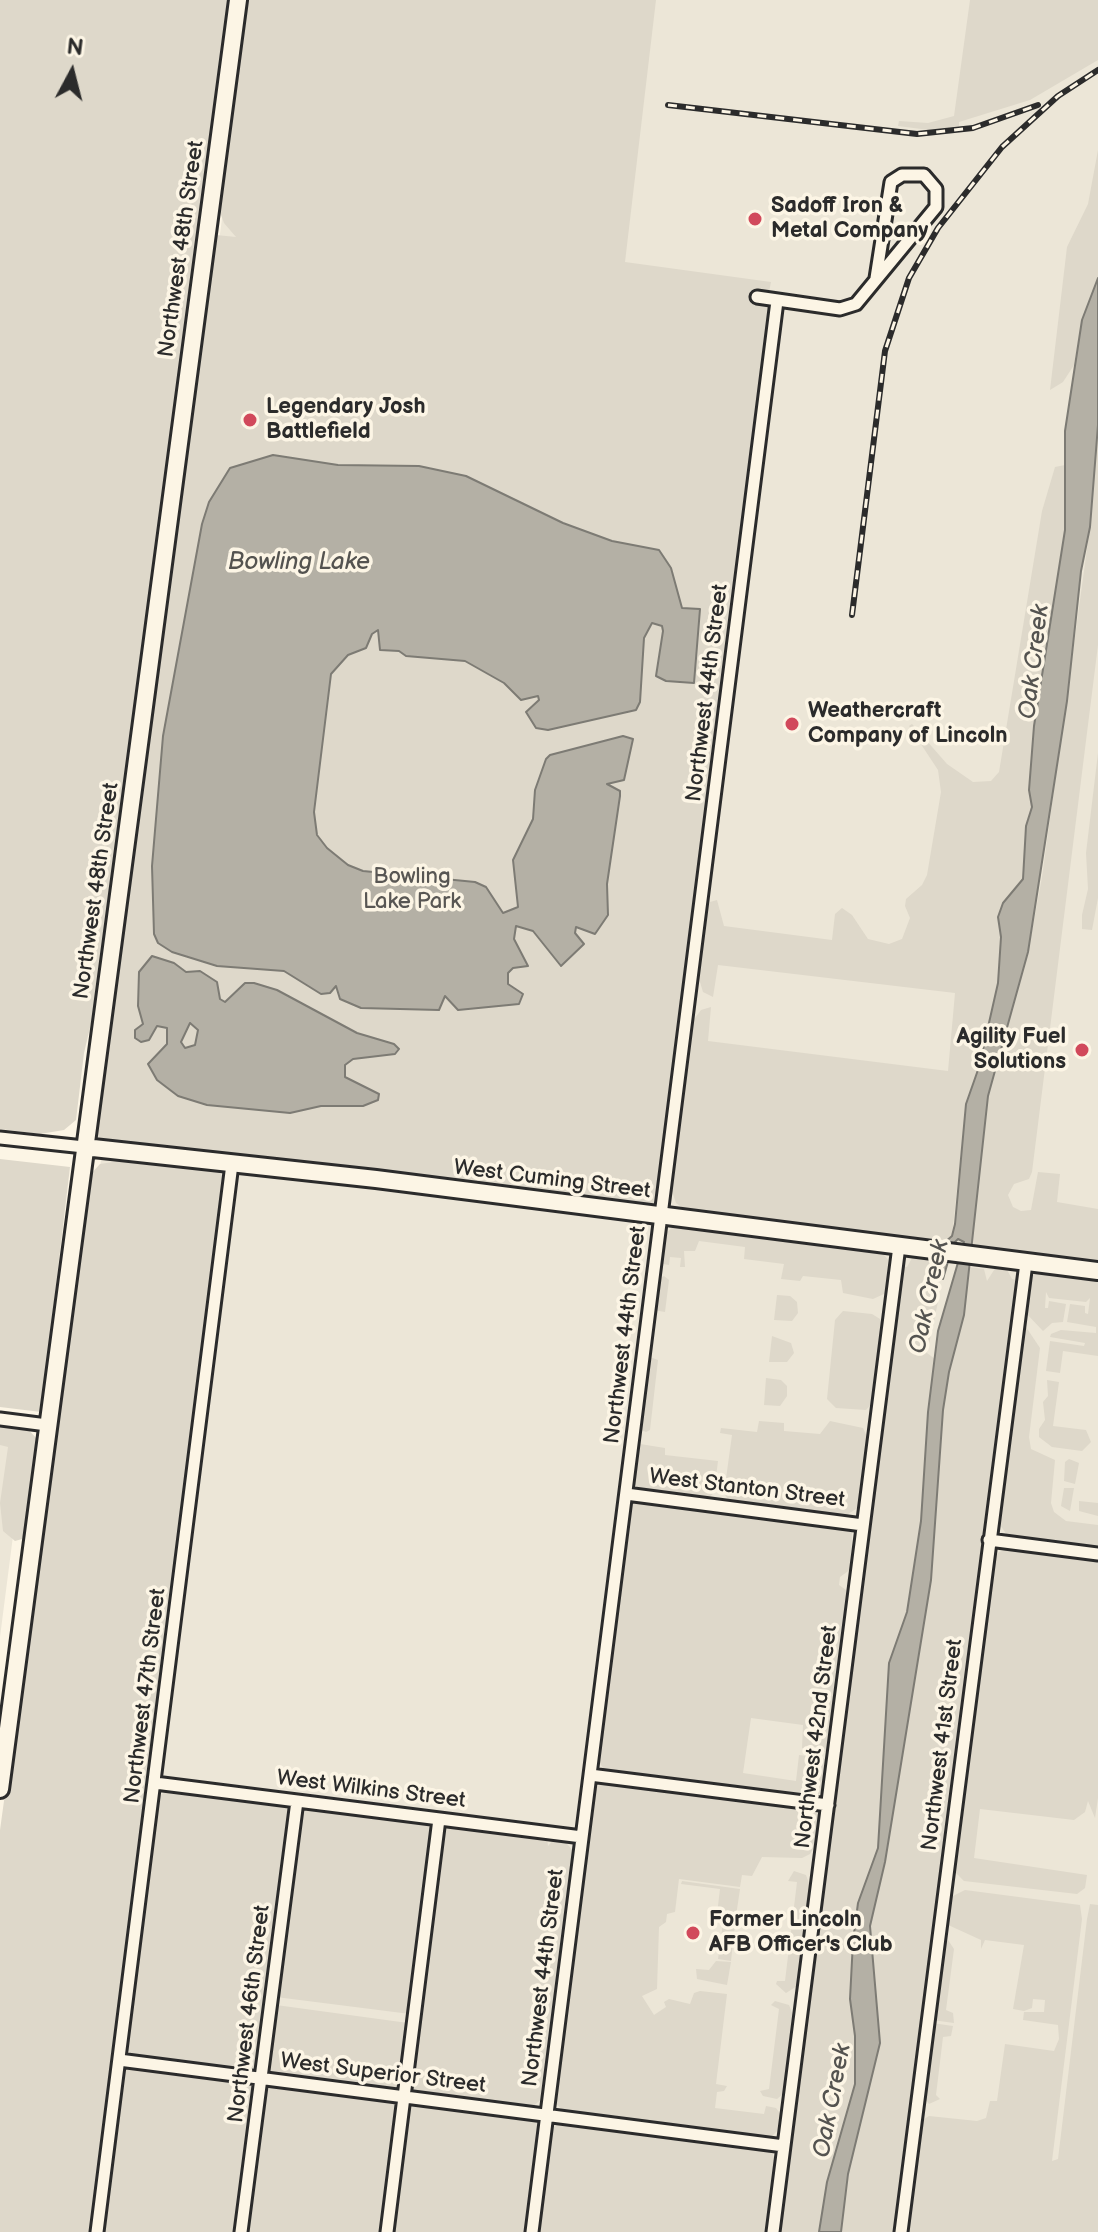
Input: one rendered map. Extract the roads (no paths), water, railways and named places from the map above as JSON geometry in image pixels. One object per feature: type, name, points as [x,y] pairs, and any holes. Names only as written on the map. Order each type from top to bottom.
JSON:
[{"type":"main road","name":"Northwest 48th Street","points":[[0,1789],[238,0]]},
{"type":"main road","name":"West Cuming Street","points":[[84,1147],[1098,1271]]},
{"type":"street","points":[[757,297],[849,307],[862,298],[936,207],[936,189],[924,175],[902,175],[891,182],[876,278]]},
{"type":"street","name":"Northwest 44th Street","points":[[532,2232],[777,301]]},
{"type":"street","name":"West Cuming Street","points":[[0,1138],[84,1147]]},
{"type":"street","name":"Northwest 47th Street","points":[[97,2232],[232,1164]]},
{"type":"street","name":"Northwest 42nd Street","points":[[773,2232],[899,1246]]},
{"type":"street","name":"Northwest 41st Street","points":[[901,2232],[1026,1263]]},
{"type":"street","points":[[0,1419],[47,1425]]},
{"type":"street","name":"West Stanton Street","points":[[626,1494],[863,1525]]},
{"type":"street","points":[[989,1540],[1098,1554]]},
{"type":"street","points":[[590,1775],[828,1805]]},
{"type":"street","name":"West Wilkins Street","points":[[155,1783],[582,1837]]},
{"type":"street","name":"Northwest 46th Street","points":[[241,2232],[297,1801]]},
{"type":"street","points":[[387,2232],[439,1819]]},
{"type":"street","name":"West Superior Street","points":[[119,2060],[784,2146]]},
{"type":"water","name":"Oak Creek","points":[[1098,278],[1098,425],[1090,527],[1081,571],[1067,701],[1028,952],[988,1096],[964,1315],[943,1410],[931,1580],[885,1862],[870,1926],[880,2043],[848,2174],[841,2232],[819,2232],[827,2182],[855,2084],[855,2036],[850,1999],[853,1941],[858,1903],[878,1848],[889,1663],[907,1612],[921,1521],[928,1412],[938,1331],[964,1242],[958,1239],[953,1244],[943,1279],[940,1263],[944,1243],[952,1236],[955,1224],[966,1104],[979,1067],[998,983],[1001,937],[998,917],[1003,903],[1023,879],[1026,826],[1032,807],[1029,790],[1034,726],[1065,530],[1065,431],[1082,320]]},
{"type":"water","name":"Bowling Lake","points":[[273,455],[338,465],[419,466],[466,476],[563,523],[612,541],[659,550],[671,568],[682,608],[700,609],[694,683],[666,681],[656,676],[663,631],[662,626],[652,623],[644,638],[640,702],[636,710],[548,730],[536,728],[526,712],[539,700],[538,696],[521,700],[504,683],[465,661],[406,656],[399,651],[380,650],[378,630],[372,634],[366,648],[348,655],[331,674],[314,812],[317,835],[348,865],[363,871],[475,882],[486,887],[503,913],[518,907],[513,860],[533,819],[535,790],[546,759],[550,755],[623,736],[633,739],[624,780],[607,784],[620,791],[607,884],[608,915],[595,934],[576,927],[575,933],[584,944],[561,966],[533,931],[516,926],[514,939],[528,966],[513,968],[508,973],[508,984],[523,994],[519,1004],[458,1010],[445,996],[439,1010],[361,1008],[340,999],[336,986],[330,993],[321,994],[284,971],[217,966],[172,952],[158,943],[154,934],[152,866],[163,736],[202,524],[209,502],[230,468]]},
{"type":"water","points":[[152,956],[174,963],[186,972],[200,971],[217,982],[220,999],[225,1002],[245,983],[254,983],[277,990],[357,1033],[394,1044],[399,1049],[395,1054],[353,1059],[345,1065],[345,1077],[379,1094],[378,1100],[363,1106],[321,1106],[290,1113],[207,1105],[178,1096],[157,1080],[148,1064],[167,1044],[167,1028],[157,1026],[149,1040],[141,1042],[135,1038],[135,1030],[143,1024],[138,1006],[139,972]],"holes":[[[190,1023],[198,1030],[195,1045],[185,1048],[181,1042]]]},
{"type":"railway","points":[[852,615],[885,351],[909,278],[938,228],[1002,147],[1058,96],[1098,70]]},
{"type":"railway","points":[[668,105],[917,134],[973,128],[1038,105]]},
{"type":"place","name":"Sadoff Iron & Metal Company","points":[[755,219]]},
{"type":"place","name":"Legendary Josh Battlefield","points":[[250,420]]},
{"type":"place","name":"Weathercraft Company of Lincoln","points":[[792,724]]},
{"type":"place","name":"Agility Fuel Solutions","points":[[1082,1050]]},
{"type":"place","name":"Former Lincoln AFB Officer's Club","points":[[693,1933]]},
{"type":"park label","name":"Bowling Lake Park","points":[[412,890]]}]
